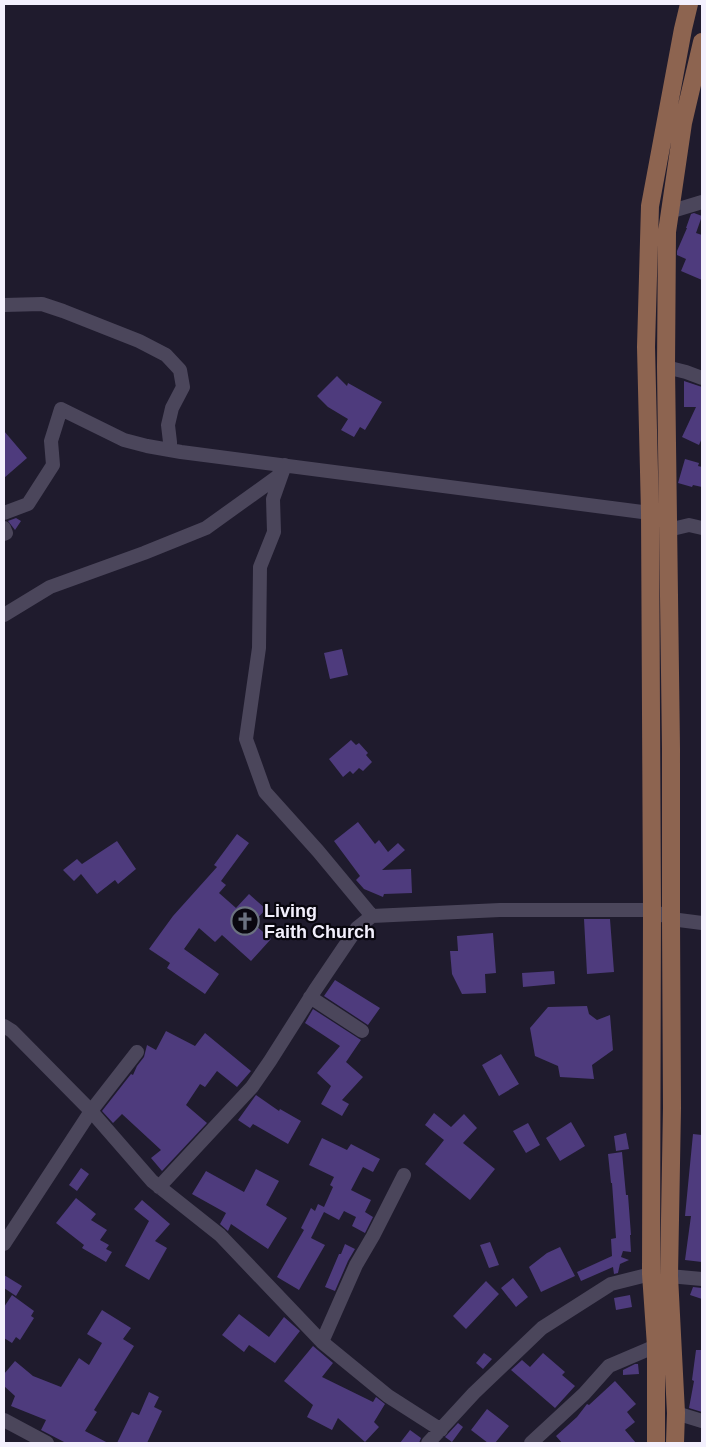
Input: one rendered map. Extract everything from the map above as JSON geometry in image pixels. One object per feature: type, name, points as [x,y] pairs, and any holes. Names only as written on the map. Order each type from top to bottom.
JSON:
[{"type":"main road","points":[[656,1443],[656,1346],[651,1274],[650,513],[646,347],[650,206],[683,29],[690,4]]},
{"type":"main road","points":[[675,1443],[676,1413],[669,1276],[672,1108],[672,919],[666,367],[667,232],[683,123],[697,88],[702,42]]},
{"type":"street","points":[[669,212],[702,202]]},
{"type":"street","points":[[4,305],[42,304],[131,338],[166,355],[180,370],[183,388],[172,408],[168,425],[170,450]]},
{"type":"street","points":[[666,367],[702,378]]},
{"type":"street","points":[[4,512],[28,504],[53,465],[51,442],[61,409],[124,440],[170,450],[650,513]]},
{"type":"street","points":[[4,615],[50,587],[206,528],[277,477],[285,465]]},
{"type":"street","points":[[285,465],[273,499],[274,532],[260,567],[259,648],[246,739],[265,792],[318,851],[372,916]]},
{"type":"street","points":[[668,530],[689,525],[702,528]]},
{"type":"street","points":[[4,528],[6,533],[4,534]]},
{"type":"street","points":[[159,1187],[252,1087],[357,928],[372,916],[500,910],[652,910],[672,919],[702,923]]},
{"type":"street","points":[[310,998],[362,1032]]},
{"type":"street","points":[[4,1026],[12,1031],[91,1111],[152,1181],[220,1235],[322,1342],[388,1396],[441,1430]]},
{"type":"street","points":[[4,1244],[91,1111],[137,1052]]},
{"type":"street","points":[[322,1342],[356,1265],[404,1175]]},
{"type":"street","points":[[428,1443],[474,1393],[542,1328],[611,1284],[651,1274]]},
{"type":"street","points":[[669,1276],[702,1279]]},
{"type":"street","points":[[531,1443],[584,1394],[608,1366],[672,1339]]},
{"type":"street","points":[[676,1413],[702,1421]]},
{"type":"street","points":[[4,1420],[48,1443]]},
{"type":"building","points":[[694,213],[702,216],[696,233],[702,235],[702,280],[681,271],[686,259],[677,255],[691,214]]},
{"type":"building","points":[[337,376],[347,386],[348,383],[382,402],[365,430],[360,427],[354,437],[341,430],[348,419],[328,407],[317,396]]},
{"type":"building","points":[[684,381],[702,387],[702,438],[699,445],[682,437],[696,407],[684,407]]},
{"type":"building","points":[[4,431],[27,458],[4,478]]},
{"type":"building","points":[[685,459],[699,463],[698,466],[702,467],[702,487],[693,485],[692,487],[678,483]]},
{"type":"building","points":[[16,518],[21,521],[15,530],[8,521]]},
{"type":"building","points":[[342,649],[348,675],[330,679],[324,653]]},
{"type":"building","points":[[351,740],[356,745],[359,743],[368,753],[366,755],[372,762],[363,771],[359,768],[353,774],[350,771],[343,777],[329,759]]},
{"type":"building","points":[[358,822],[375,844],[379,840],[388,852],[398,843],[405,850],[382,870],[411,869],[412,893],[384,894],[383,897],[364,889],[356,880],[360,876],[334,841]]},
{"type":"building","points":[[237,834],[249,843],[221,881],[226,885],[219,893],[236,908],[249,894],[266,909],[253,923],[271,939],[251,961],[222,935],[215,942],[199,928],[184,949],[219,974],[205,994],[167,968],[170,963],[149,949],[173,916],[217,867],[214,865]]},
{"type":"building","points":[[117,841],[136,869],[118,884],[115,880],[97,894],[81,874],[74,881],[63,870],[77,859],[82,864]]},
{"type":"building","points":[[584,919],[610,919],[614,972],[587,974]]},
{"type":"building","points":[[493,933],[496,973],[485,974],[486,993],[462,994],[452,974],[450,951],[458,951],[457,936]]},
{"type":"building","points":[[554,971],[555,984],[523,987],[522,973]]},
{"type":"building","points":[[335,980],[380,1008],[368,1025],[324,996]]},
{"type":"building","points":[[587,1006],[589,1014],[597,1020],[610,1015],[613,1050],[592,1065],[594,1079],[560,1077],[558,1066],[535,1056],[530,1028],[548,1007]]},
{"type":"building","points":[[313,1009],[361,1040],[346,1062],[363,1077],[342,1100],[349,1104],[342,1116],[321,1104],[331,1086],[317,1073],[340,1046],[305,1023]]},
{"type":"building","points":[[166,1031],[195,1046],[205,1033],[251,1071],[237,1087],[217,1071],[205,1087],[200,1084],[186,1105],[207,1123],[162,1171],[151,1158],[161,1150],[122,1114],[113,1123],[102,1111],[131,1074],[133,1075],[144,1057],[147,1045],[156,1050]]},
{"type":"building","points":[[501,1054],[519,1084],[499,1096],[482,1065]]},
{"type":"building","points":[[256,1095],[279,1111],[280,1109],[301,1121],[288,1144],[253,1124],[250,1128],[238,1120]]},
{"type":"building","points":[[434,1113],[451,1127],[464,1114],[477,1128],[463,1143],[495,1169],[470,1200],[425,1164],[444,1140],[425,1125]]},
{"type":"building","points":[[571,1122],[585,1146],[560,1161],[546,1138]]},
{"type":"building","points":[[528,1123],[540,1145],[526,1153],[513,1131]]},
{"type":"building","points":[[626,1133],[629,1149],[616,1151],[614,1136]]},
{"type":"building","points":[[693,1134],[702,1135],[702,1262],[685,1260],[691,1216],[685,1216]]},
{"type":"building","points":[[322,1138],[347,1150],[351,1144],[380,1159],[373,1172],[363,1167],[351,1190],[371,1200],[365,1212],[373,1217],[365,1233],[352,1226],[356,1217],[344,1211],[339,1220],[324,1212],[311,1238],[325,1245],[299,1290],[277,1277],[304,1230],[301,1228],[311,1208],[315,1211],[318,1204],[324,1207],[333,1187],[330,1185],[334,1177],[309,1165]]},
{"type":"building","points":[[622,1152],[626,1195],[628,1195],[631,1252],[623,1251],[621,1257],[629,1260],[620,1264],[618,1273],[614,1274],[613,1267],[581,1281],[577,1272],[612,1256],[611,1239],[616,1238],[608,1154]]},
{"type":"building","points":[[81,1168],[89,1174],[77,1191],[69,1185]]},
{"type":"building","points":[[256,1169],[279,1181],[266,1205],[287,1218],[268,1249],[231,1224],[228,1231],[220,1224],[226,1213],[192,1194],[206,1171],[244,1192]]},
{"type":"building","points":[[76,1198],[96,1214],[91,1220],[107,1230],[100,1240],[109,1245],[106,1249],[112,1252],[106,1262],[82,1248],[84,1245],[56,1223]]},
{"type":"building","points":[[142,1200],[170,1224],[155,1241],[167,1248],[149,1280],[125,1266],[149,1221],[134,1209]]},
{"type":"building","points":[[490,1242],[499,1265],[489,1268],[480,1245]]},
{"type":"building","points":[[345,1244],[355,1249],[335,1291],[325,1287]]},
{"type":"building","points":[[560,1247],[575,1276],[541,1292],[529,1267],[547,1253]]},
{"type":"building","points":[[4,1275],[22,1286],[16,1296],[4,1288]]},
{"type":"building","points":[[513,1278],[528,1297],[516,1307],[501,1288]]},
{"type":"building","points":[[486,1281],[499,1294],[466,1329],[453,1316]]},
{"type":"building","points":[[693,1287],[702,1288],[702,1299],[690,1295]]},
{"type":"building","points":[[12,1295],[34,1311],[31,1316],[34,1318],[20,1340],[16,1337],[12,1343],[4,1338],[4,1307]]},
{"type":"building","points":[[630,1295],[632,1307],[616,1310],[614,1298]]},
{"type":"building","points":[[102,1310],[131,1328],[123,1339],[134,1346],[94,1410],[97,1412],[85,1431],[108,1443],[66,1443],[41,1430],[46,1420],[11,1406],[15,1396],[4,1386],[4,1374],[15,1361],[33,1376],[61,1387],[79,1358],[89,1365],[102,1343],[87,1334]]},
{"type":"building","points":[[239,1314],[269,1337],[284,1317],[300,1331],[275,1363],[249,1345],[244,1352],[222,1335]]},
{"type":"building","points":[[313,1346],[333,1363],[322,1377],[373,1402],[376,1397],[385,1404],[374,1422],[379,1427],[365,1442],[338,1418],[332,1430],[307,1417],[313,1405],[284,1381]]},
{"type":"building","points":[[696,1350],[702,1350],[702,1412],[689,1408],[694,1381],[692,1380]]},
{"type":"building","points":[[484,1353],[492,1359],[483,1369],[476,1363]]},
{"type":"building","points":[[543,1353],[565,1372],[562,1375],[575,1386],[555,1408],[511,1370],[522,1360],[530,1367]]},
{"type":"building","points":[[638,1364],[639,1374],[623,1375],[623,1370]]},
{"type":"building","points":[[615,1381],[636,1404],[627,1412],[635,1422],[625,1430],[636,1443],[562,1443],[556,1436],[577,1417],[587,1404],[589,1405]]},
{"type":"building","points":[[149,1392],[159,1397],[154,1407],[162,1411],[147,1443],[117,1443],[132,1412],[139,1415]]},
{"type":"building","points":[[487,1409],[509,1426],[495,1443],[488,1443],[471,1430]]},
{"type":"building","points":[[458,1423],[463,1427],[452,1442],[445,1437]]},
{"type":"building","points":[[410,1430],[421,1438],[419,1443],[400,1443]]},
{"type":"place","name":"Living Faith Church","points":[[245,921]]}]
